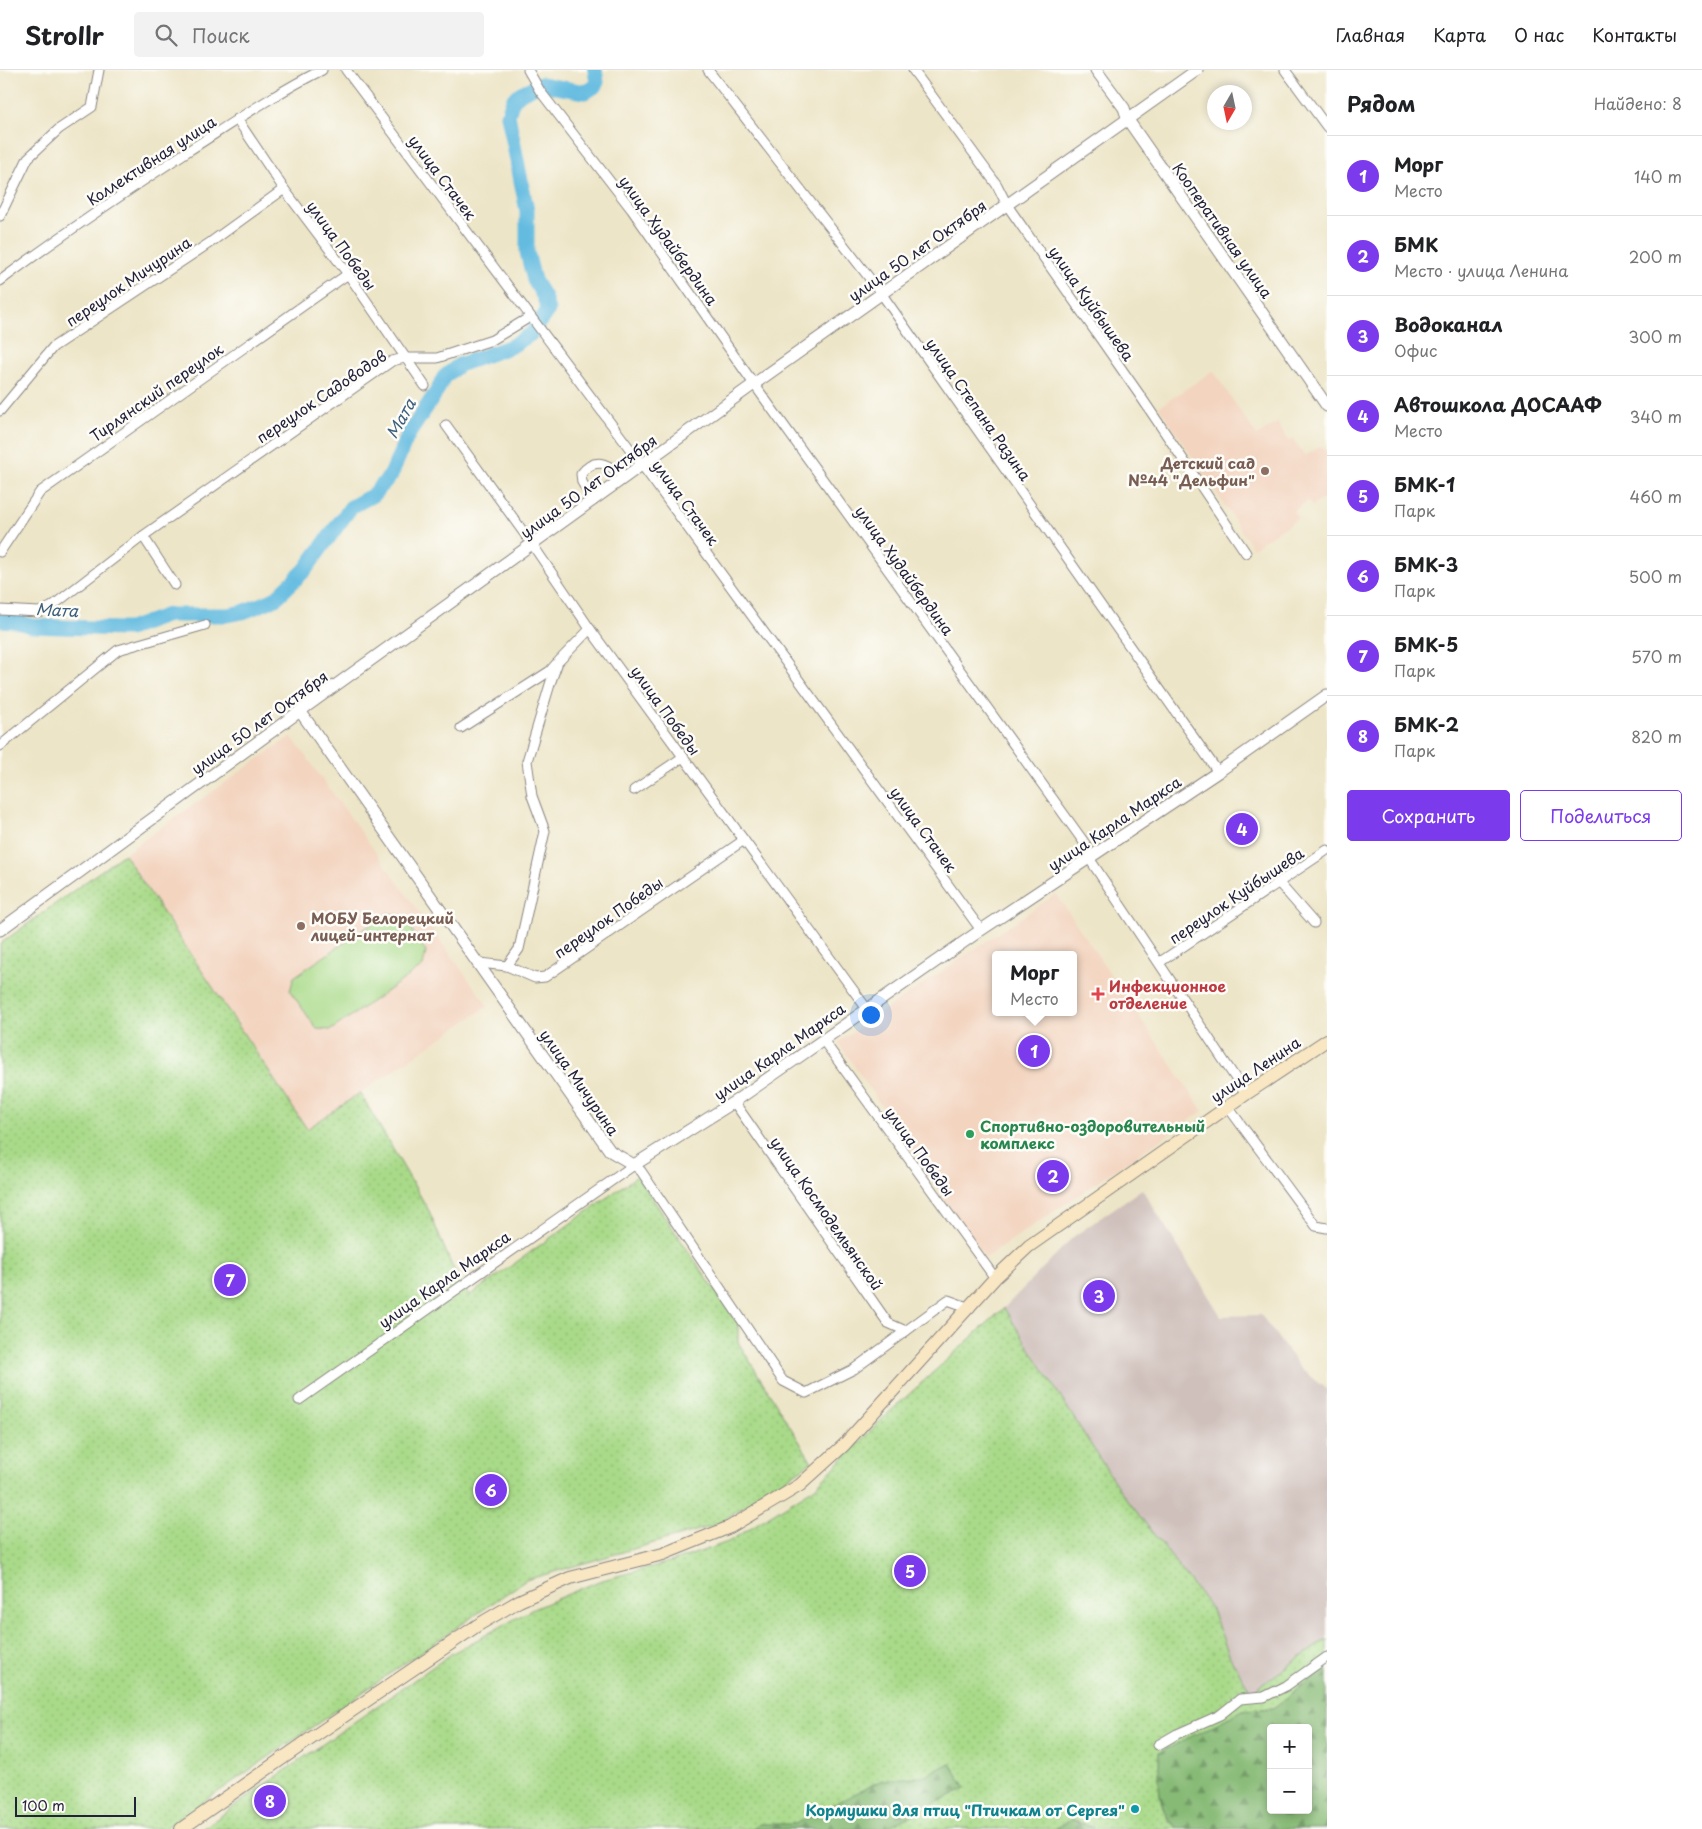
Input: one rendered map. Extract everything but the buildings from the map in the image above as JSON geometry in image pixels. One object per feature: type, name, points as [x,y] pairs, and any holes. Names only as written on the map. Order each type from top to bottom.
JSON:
[{"type":"main road","name":"улица Ленина","points":[[181,1829],[478,1625],[519,1601],[570,1578],[663,1554],[730,1527],[800,1485],[844,1445],[996,1278],[1030,1246],[1246,1094],[1327,1040]]},
{"type":"street","points":[[0,216],[28,158],[59,129],[92,106],[99,70]]},
{"type":"street","name":"Коллективная улица","points":[[1,277],[99,209],[237,119],[298,82],[322,70]]},
{"type":"street","name":"улица Стачек","points":[[346,70],[642,466],[981,930]]},
{"type":"street","name":"улица Степана Разина","points":[[708,70],[881,294],[1218,772]]},
{"type":"street","name":"улица Куйбышева","points":[[913,70],[997,185],[1007,205],[1139,394],[1246,553]]},
{"type":"street","name":"Кооперативная улица","points":[[1096,70],[1124,108],[1128,120],[1327,406]]},
{"type":"street","name":"улица 50 лет Октября","points":[[0,930],[754,384],[1197,70]]},
{"type":"street","points":[[1285,70],[1327,127]]},
{"type":"street","name":"улица Худайбердина","points":[[530,73],[540,92],[632,210],[754,384],[1086,845],[1089,858],[1160,962],[1246,1094]]},
{"type":"street","name":"улица Победы","points":[[237,119],[284,189],[348,274],[425,386]]},
{"type":"street","name":"переулок Мичурина","points":[[0,410],[53,347],[211,242],[284,189]]},
{"type":"street","name":"Тирлянский переулок","points":[[0,552],[40,492],[348,274]]},
{"type":"street","name":"переулок Садоводов","points":[[0,610],[39,612],[51,607],[143,536],[392,361],[405,358],[437,358],[492,340],[530,317]]},
{"type":"street","name":"улица Победы","points":[[446,426],[532,544],[590,629],[867,1009]]},
{"type":"street","points":[[593,501],[582,482],[581,474],[588,465],[598,462],[609,466],[626,477]]},
{"type":"street","points":[[143,536],[175,585]]},
{"type":"street","points":[[0,746],[118,650],[204,625]]},
{"type":"street","points":[[461,728],[550,671],[590,629]]},
{"type":"street","points":[[507,966],[519,949],[545,831],[532,796],[527,761],[558,662]]},
{"type":"street","name":"улица Карла Маркса","points":[[299,1400],[634,1165],[734,1102],[981,930],[1325,700]]},
{"type":"street","name":"улица Мичурина","points":[[300,711],[610,1151],[642,1171],[783,1381],[806,1393],[854,1369],[948,1300],[970,1308]]},
{"type":"street","points":[[634,790],[683,757]]},
{"type":"street","name":"переулок Победы","points":[[479,963],[507,966],[535,978],[545,977],[744,840]]},
{"type":"street","name":"переулок Куйбышева","points":[[1160,962],[1327,850]]},
{"type":"street","points":[[1279,883],[1314,923]]},
{"type":"street","name":"улица Победы","points":[[823,1040],[996,1278]]},
{"type":"street","name":"улица Космодемьянской","points":[[734,1102],[888,1323],[906,1331]]},
{"type":"street","points":[[1228,1107],[1316,1226],[1327,1228]]},
{"type":"street","points":[[1158,1745],[1176,1734],[1220,1715],[1240,1699],[1264,1697],[1286,1686],[1327,1656]]},
{"type":"shaded area","name":"Детский сад №44 \"Дельфин\"","points":[[1213,371],[1257,436],[1277,423],[1289,441],[1293,439],[1305,456],[1322,445],[1327,453],[1327,496],[1312,506],[1308,501],[1293,511],[1298,518],[1253,548],[1159,407]]},
{"type":"shaded area","name":"МОБУ Белорецкий лицей-интернат","points":[[291,736],[488,1006],[307,1129],[124,854]]},
{"type":"shaded area","points":[[1056,894],[1203,1111],[985,1258],[838,1042]]},
{"type":"shaded area","points":[[1142,1189],[1221,1316],[1261,1315],[1301,1369],[1327,1390],[1327,1639],[1251,1693],[1230,1657],[1212,1610],[1119,1489],[1004,1308],[1073,1237]]},
{"type":"green space","points":[[124,854],[307,1129],[360,1093],[429,1211],[451,1264],[469,1296],[637,1176],[738,1324],[738,1342],[812,1462],[716,1525],[526,1580],[164,1829],[0,1829],[0,944]]},
{"type":"green space","points":[[388,913],[403,916],[426,952],[423,966],[331,1030],[317,1029],[290,991],[294,977]]},
{"type":"green space","points":[[1004,1308],[1119,1489],[1212,1610],[1230,1657],[1251,1692],[1327,1639],[1327,1667],[1273,1708],[1243,1710],[1167,1819],[1178,1829],[1097,1829],[1071,1820],[1055,1829],[1025,1829],[1024,1827],[1020,1829],[202,1829],[451,1654],[533,1609],[599,1581],[677,1560],[728,1542],[814,1488],[884,1417]]},
{"type":"green space","points":[[1327,1667],[1327,1829],[1178,1829],[1170,1821],[1165,1812],[1160,1794],[1159,1753],[1243,1710],[1273,1708]]},
{"type":"green space","points":[[950,1763],[966,1788],[884,1829],[752,1829],[759,1824],[795,1824],[882,1780],[923,1776]]},
{"type":"green space","points":[[1071,1820],[1097,1829],[1055,1829]]},
{"type":"waterway","name":"Мата","points":[[0,620],[15,621],[31,626],[129,629],[168,615],[227,615],[243,612],[275,599],[305,570],[351,507],[373,495],[391,475],[408,435],[444,377],[459,365],[512,346],[531,334],[548,310],[544,297],[534,280],[527,252],[527,211],[508,115],[513,100],[521,93],[540,84],[585,92],[594,87],[597,82],[595,70]]},
{"type":"place","name":"Детский сад №44 \"Дельфин\"","points":[[1265,471]]},
{"type":"place","name":"Автошкола ДОСААФ","points":[[1242,829]]},
{"type":"place","name":"МОБУ Белорецкий лицей-интернат","points":[[301,926]]},
{"type":"place","name":"Инфекционное отделение","points":[[1098,994]]},
{"type":"place","name":"Морг","points":[[1034,1051]]},
{"type":"place","name":"Спортивно-оздоровительный комплекс","points":[[970,1134]]},
{"type":"place","name":"БМК","points":[[1053,1176]]},
{"type":"place","name":"БМК-5","points":[[230,1280]]},
{"type":"place","name":"Водоканал","points":[[1099,1296]]},
{"type":"place","name":"БМК-3","points":[[491,1490]]},
{"type":"place","name":"БМК-1","points":[[910,1571]]},
{"type":"place","name":"БМК-2","points":[[270,1801]]},
{"type":"place","name":"Кормушки для птиц \"Птичкам от Сергея\"","points":[[1135,1809]]}]
